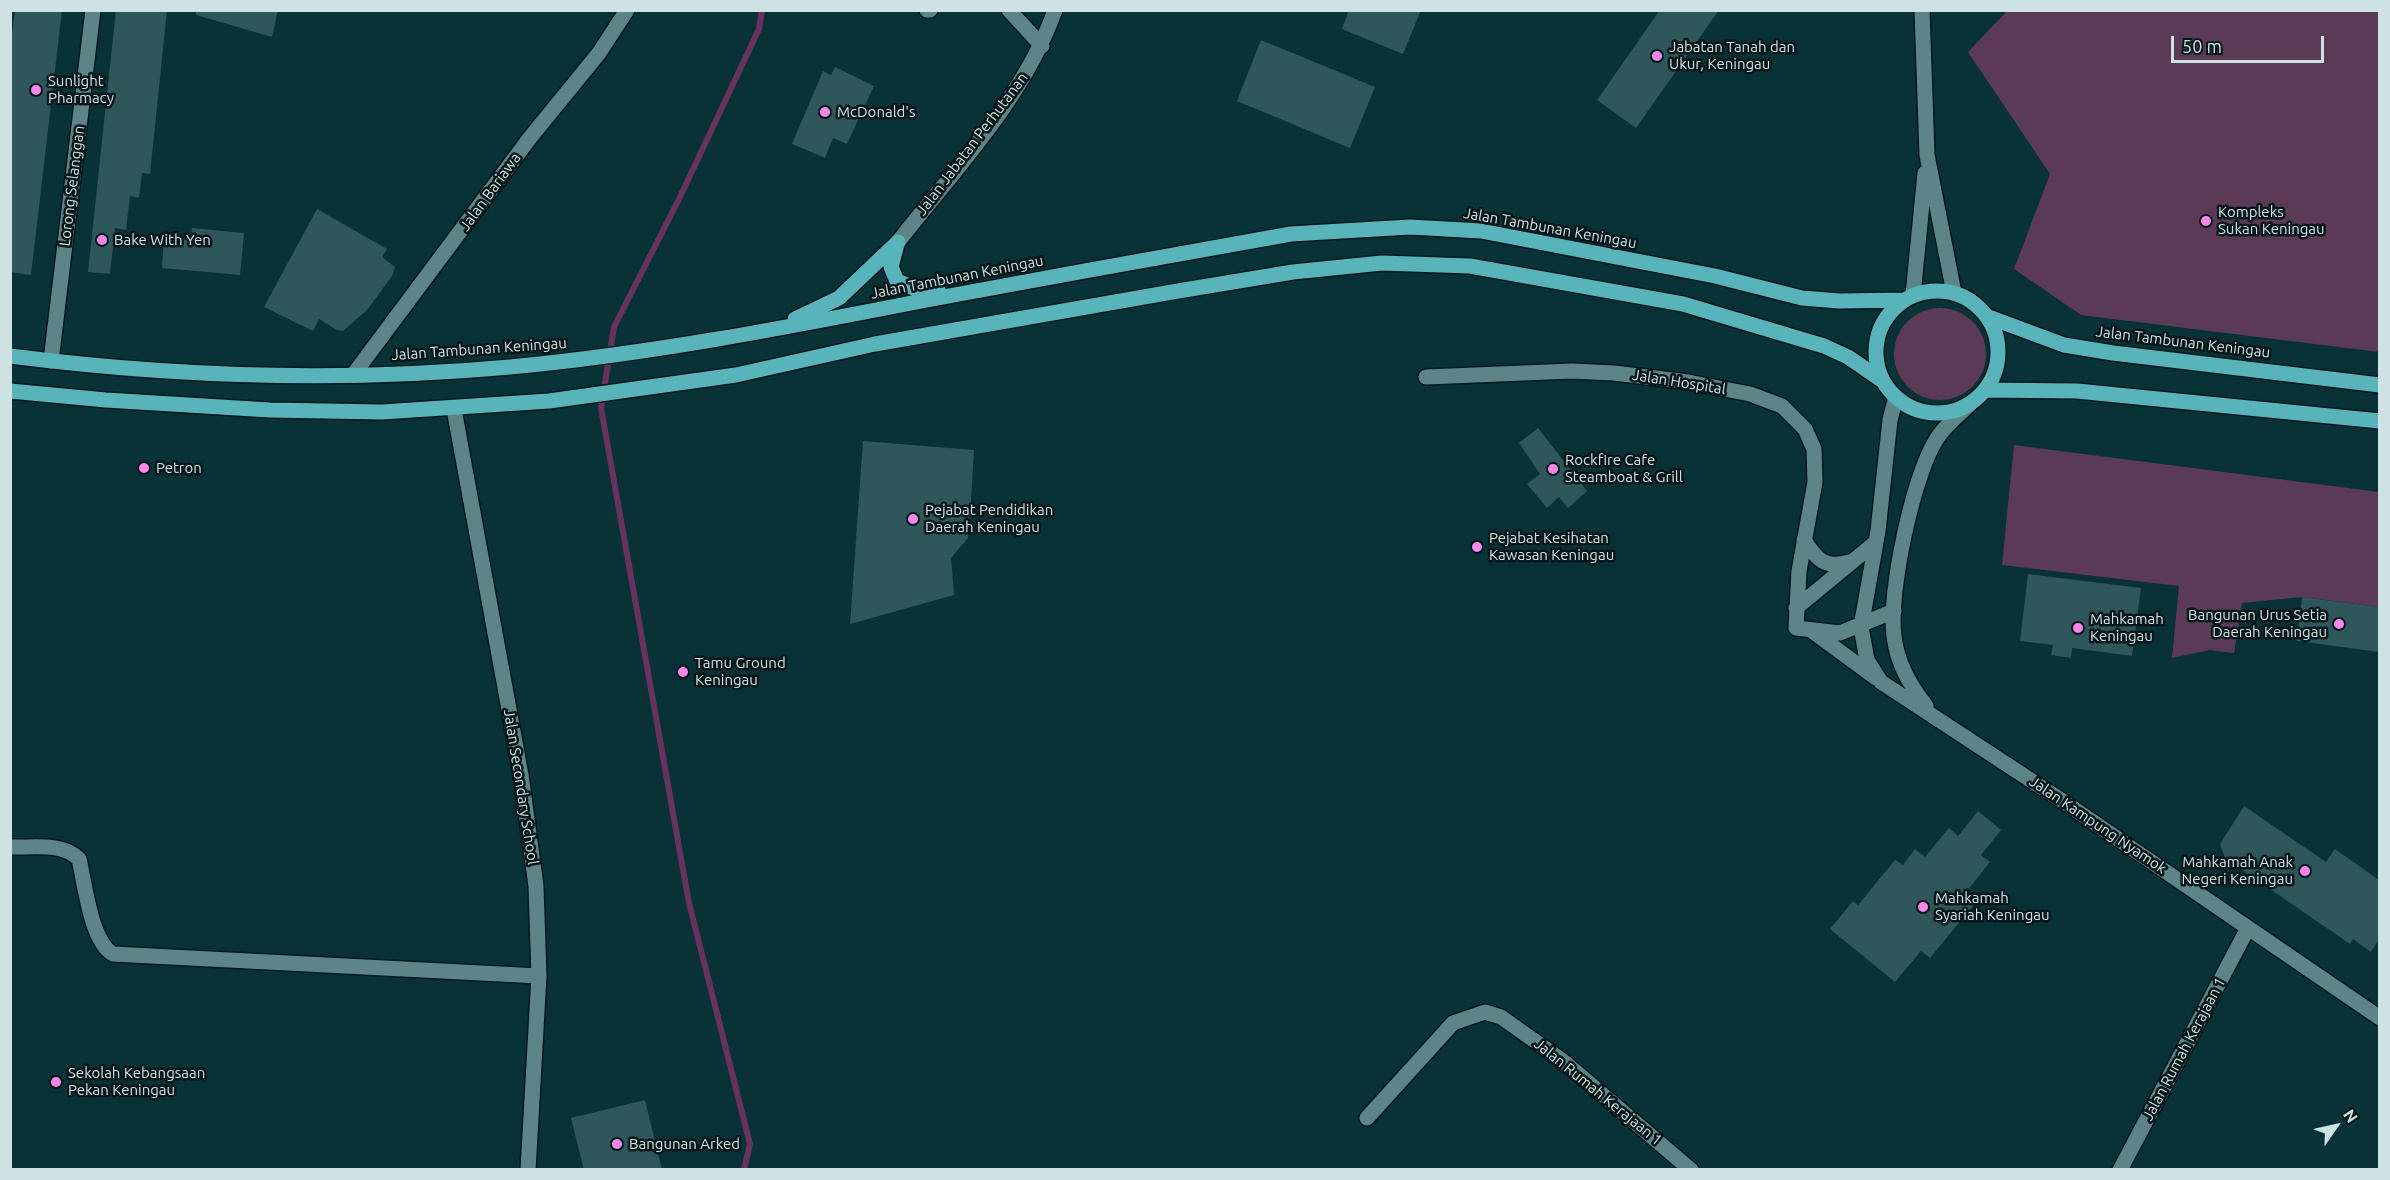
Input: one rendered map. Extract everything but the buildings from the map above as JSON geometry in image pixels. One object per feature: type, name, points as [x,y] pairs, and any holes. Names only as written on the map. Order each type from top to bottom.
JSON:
[{"type":"main road","name":"Jalan Tambunan Keningau","points":[[10,356],[143,371],[353,375],[447,372],[595,358],[755,333],[1292,234],[1410,227],[1481,231],[1715,276],[1802,298],[1839,301],[1909,297]]},
{"type":"main road","points":[[898,242],[891,267],[897,281],[921,291],[965,293]]},
{"type":"main road","points":[[755,333],[821,308],[839,298],[864,277],[898,242]]},
{"type":"main road","points":[[10,391],[106,400],[270,410],[382,412],[454,409],[594,396],[736,375],[875,344],[992,322],[1293,272],[1382,263],[1470,266],[1683,304],[1824,346],[1848,357],[1883,381],[1896,397],[1913,408],[1932,413],[1952,411],[1971,403],[1985,390],[1995,372],[1998,353],[1995,333],[1986,316],[1972,302],[1954,293],[1934,291],[1909,297],[1890,312],[1881,327],[1876,345],[1877,364],[1883,381]]},
{"type":"main road","name":"Jalan Tambunan Keningau","points":[[1986,316],[2064,345],[2103,352],[2379,385]]},
{"type":"main road","points":[[1985,390],[2077,391],[2379,421]]},
{"type":"street","name":"Lorong Selanggan","points":[[51,361],[93,10]]},
{"type":"street","name":"Jalan Bariawa","points":[[353,375],[530,139],[599,53],[627,10]]},
{"type":"street","points":[[1009,10],[1042,46]]},
{"type":"street","name":"Jalan Jabatan Perhutanan","points":[[898,242],[1023,81],[1042,46],[1055,10]]},
{"type":"street","points":[[1922,10],[1927,155],[1954,293]]},
{"type":"street","points":[[1909,297],[1927,155]]},
{"type":"street","name":"Jalan Hospital","points":[[1426,377],[1572,371],[1614,373],[1688,382],[1750,394],[1782,406],[1805,429],[1814,449],[1815,482],[1804,540],[1796,609],[1796,628],[1812,631]]},
{"type":"street","name":"Jalan Kampung Nyamok","points":[[1896,397],[1890,420],[1876,542],[1861,627],[1867,660],[1881,682],[1934,715],[2379,1018]]},
{"type":"street","name":"Jalan Kampung Nyamok","points":[[1934,715],[1912,688],[1904,672],[1894,635],[1894,611],[1902,550],[1922,468],[1942,430],[1971,403]]},
{"type":"street","name":"Jalan Secondary School","points":[[454,409],[521,775],[536,886],[539,976],[528,1170]]},
{"type":"street","points":[[1804,540],[1815,558],[1822,563],[1831,566],[1852,562]]},
{"type":"street","points":[[1796,609],[1876,542]]},
{"type":"street","points":[[1812,631],[1840,633],[1861,627],[1894,611]]},
{"type":"street","points":[[1812,631],[1881,682]]},
{"type":"street","points":[[10,847],[59,848],[72,853],[78,859],[98,937],[104,949],[113,954],[420,972],[539,976]]},
{"type":"street","name":"Jalan Rumah Kerajaan 1","points":[[2120,1170],[2248,928]]},
{"type":"street","name":"Jalan Rumah Kerajaan 1","points":[[1367,1118],[1453,1023],[1485,1012],[1501,1017],[1563,1061],[1691,1170]]},
{"type":"shaded area","name":"Kompleks Sukan Keningau","points":[[2007,11],[2379,11],[2379,352],[2081,315],[2014,269],[2050,174],[1968,52]]},
{"type":"shaded area","points":[[1940,308],[1957,312],[1972,322],[1982,337],[1986,354],[1982,371],[1972,386],[1957,396],[1940,400],[1923,396],[1908,386],[1898,371],[1894,354],[1898,337],[1908,322],[1923,312]]},
{"type":"shaded area","points":[[2014,445],[2379,492],[2379,607],[2302,597],[2242,603],[2234,653],[2210,650],[2172,658],[2179,586],[2002,565]]},
{"type":"waterway","points":[[744,1170],[750,1144],[689,903],[601,408],[614,327],[679,199],[759,29],[762,10]]},
{"type":"place","name":"Jabatan Tanah dan Ukur, Keningau","points":[[1657,56]]},
{"type":"place","name":"Sunlight Pharmacy","points":[[36,90]]},
{"type":"place","name":"McDonald's","points":[[825,112]]},
{"type":"place","name":"Kompleks Sukan Keningau","points":[[2206,221]]},
{"type":"place","name":"Bake With Yen","points":[[102,240]]},
{"type":"place","name":"Petron","points":[[144,468]]},
{"type":"place","name":"Rockfire Cafe Steamboat & Grill","points":[[1553,469]]},
{"type":"place","name":"Pejabat Pendidikan Daerah Keningau","points":[[913,519]]},
{"type":"place","name":"Pejabat Kesihatan Kawasan Keningau","points":[[1477,547]]},
{"type":"place","name":"Bangunan Urus Setia Daerah Keningau","points":[[2339,624]]},
{"type":"place","name":"Mahkamah Keningau","points":[[2078,628]]},
{"type":"place","name":"Tamu Ground Keningau","points":[[683,672]]},
{"type":"place","name":"Mahkamah Anak Negeri Keningau","points":[[2305,871]]},
{"type":"place","name":"Mahkamah Syariah Keningau","points":[[1923,907]]},
{"type":"place","name":"Sekolah Kebangsaan Pekan Keningau","points":[[56,1082]]},
{"type":"place","name":"Bangunan Arked","points":[[617,1144]]}]
